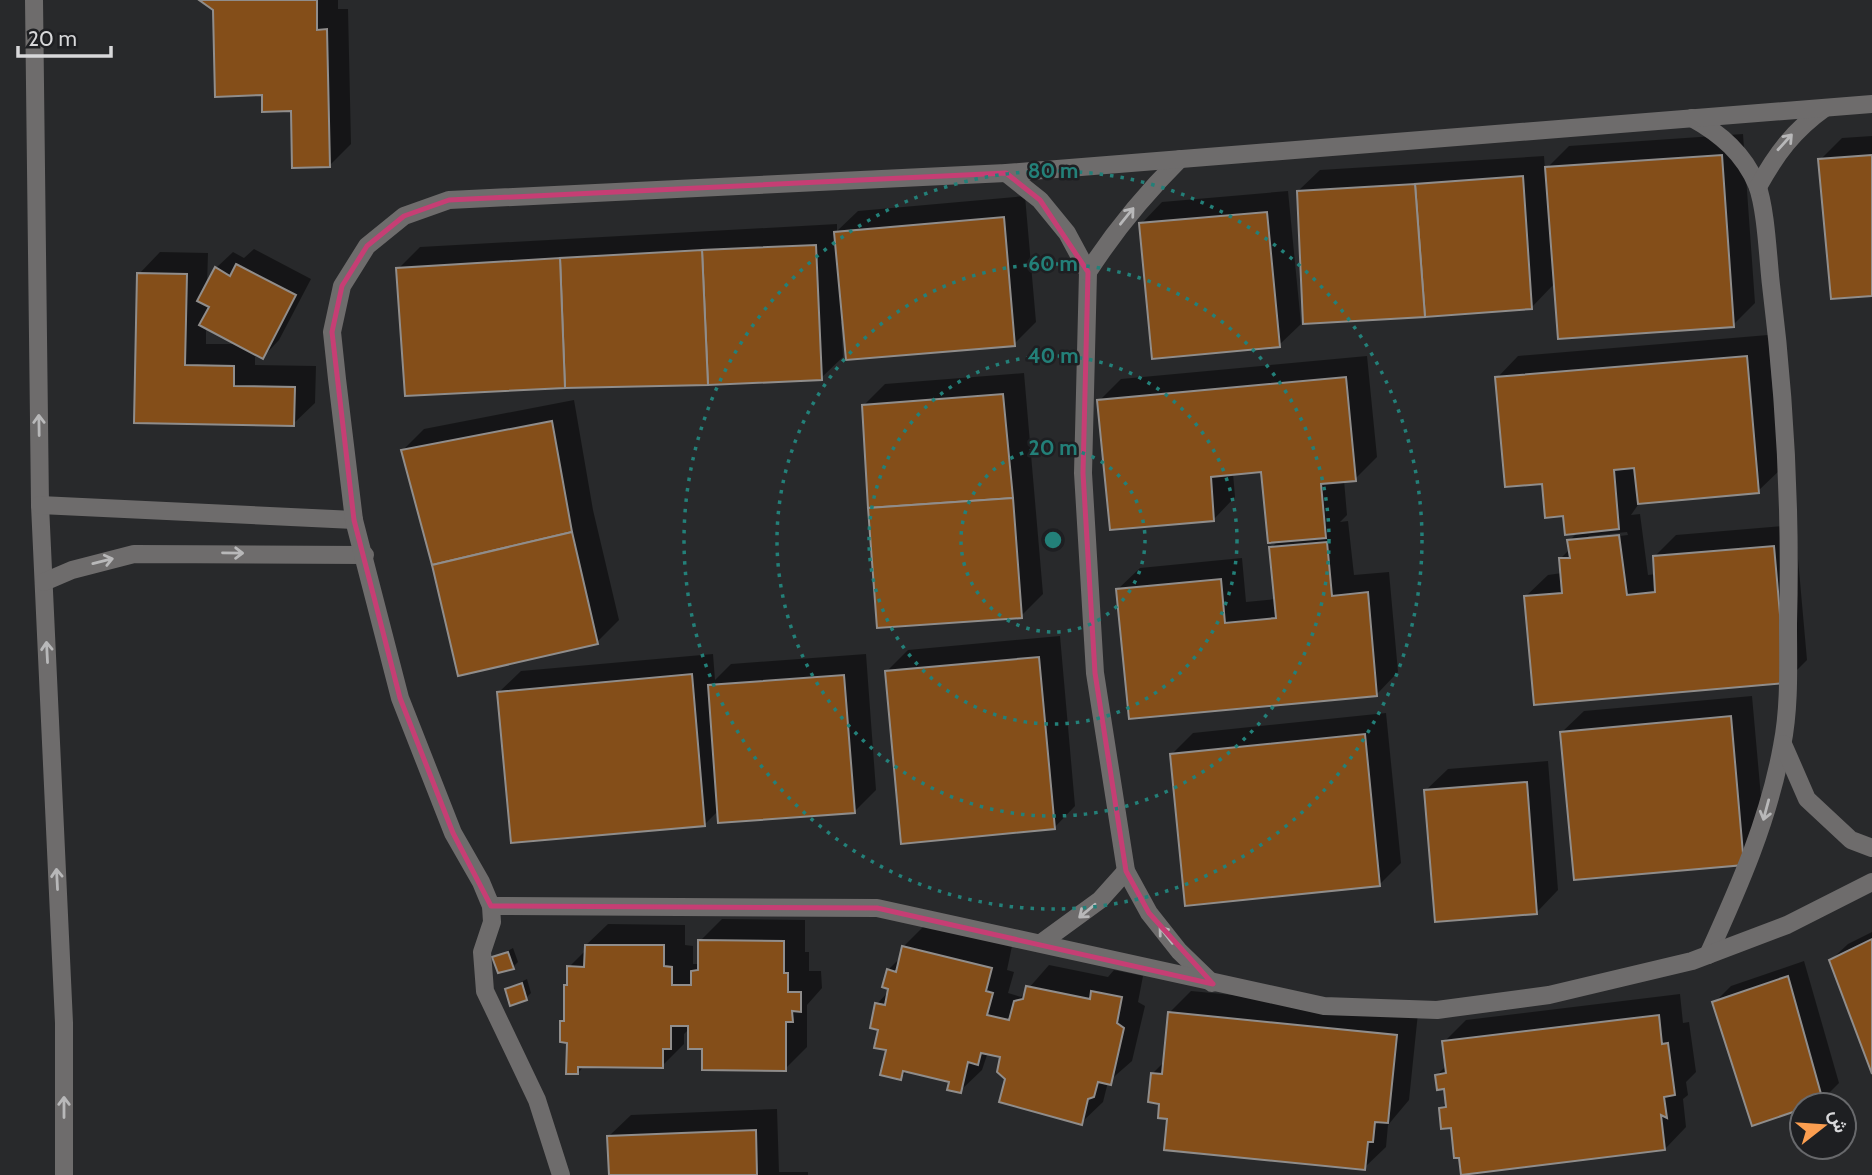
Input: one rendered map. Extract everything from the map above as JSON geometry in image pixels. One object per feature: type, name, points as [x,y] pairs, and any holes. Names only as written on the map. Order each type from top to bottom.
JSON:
[{"type":"street","points":[[34,0],[40,505],[64,1023],[64,1175]]},
{"type":"street","points":[[561,1175],[537,1100],[485,991],[482,951],[492,922],[491,906],[481,881],[453,833],[400,698],[354,520],[332,332],[342,286],[367,246],[404,216],[449,201],[1006,173],[1872,104]]},
{"type":"street","points":[[1758,187],[1776,153],[1801,125],[1825,108]]},
{"type":"street","points":[[1692,118],[1717,132],[1741,156],[1758,187],[1779,345],[1786,452],[1789,584],[1783,744],[1765,817],[1740,887],[1708,955]]},
{"type":"street","points":[[1088,272],[1145,193],[1180,159]]},
{"type":"street","points":[[1006,173],[1047,208],[1067,233],[1088,272],[1083,473],[1095,673],[1126,871],[1156,922],[1179,951],[1213,984]]},
{"type":"street","points":[[40,505],[354,520]]},
{"type":"street","points":[[44,582],[72,570],[134,554],[365,555]]},
{"type":"street","points":[[1783,744],[1807,799],[1851,840],[1872,848]]},
{"type":"street","points":[[1041,943],[1100,900],[1126,871]]},
{"type":"street","points":[[491,906],[877,908],[1213,984],[1324,1006],[1437,1010],[1549,995],[1708,955],[1787,925],[1872,882]]},
{"type":"highlighted area","points":[[1006,173],[1040,200],[1088,272],[1083,473],[1095,673],[1126,871],[1149,913],[1213,984],[877,908],[491,906],[453,833],[400,698],[354,520],[332,332],[342,286],[367,246],[404,216],[449,200]]},
{"type":"building","points":[[199,0],[317,0],[317,30],[327,29],[330,167],[292,168],[291,111],[262,112],[262,95],[215,97],[213,10]]},
{"type":"building","points":[[1722,155],[1734,327],[1558,339],[1545,167]]},
{"type":"building","points":[[1872,155],[1872,296],[1831,299],[1818,159]]},
{"type":"building","points":[[1523,176],[1532,309],[1425,317],[1415,184]]},
{"type":"building","points":[[1415,184],[1425,317],[1303,324],[1297,191]]},
{"type":"building","points":[[1267,212],[1280,347],[1152,359],[1139,223]]},
{"type":"building","points":[[1004,217],[1015,346],[846,360],[834,232]]},
{"type":"building","points":[[816,245],[822,380],[708,385],[702,250]]},
{"type":"building","points":[[702,250],[708,385],[565,388],[560,258]]},
{"type":"building","points":[[560,258],[565,388],[405,396],[396,268]]},
{"type":"building","points":[[236,264],[296,295],[263,359],[199,325],[209,307],[197,301],[215,267],[230,276]]},
{"type":"building","points":[[137,273],[187,274],[185,365],[234,366],[234,386],[295,387],[294,426],[134,423]]},
{"type":"building","points":[[1747,356],[1759,493],[1638,504],[1634,468],[1614,470],[1619,529],[1565,535],[1563,516],[1545,518],[1542,484],[1505,487],[1495,377]]},
{"type":"building","points":[[1346,377],[1356,481],[1321,484],[1326,538],[1268,543],[1261,472],[1211,477],[1214,521],[1110,530],[1097,400]]},
{"type":"building","points":[[1003,394],[1013,498],[868,508],[862,405]]},
{"type":"building","points":[[552,421],[572,532],[432,565],[401,450]]},
{"type":"building","points":[[1013,498],[1022,618],[877,628],[868,508]]},
{"type":"building","points":[[572,532],[598,644],[458,676],[432,565]]},
{"type":"building","points":[[1619,535],[1627,595],[1655,592],[1653,556],[1774,546],[1786,683],[1534,705],[1524,596],[1562,593],[1559,558],[1570,558],[1567,540]]},
{"type":"building","points":[[1327,542],[1332,596],[1368,592],[1377,696],[1129,719],[1116,589],[1221,579],[1225,623],[1276,618],[1269,547]]},
{"type":"building","points":[[1039,657],[1055,829],[901,844],[885,671]]},
{"type":"building","points":[[692,674],[705,826],[511,843],[497,692]]},
{"type":"building","points":[[844,675],[855,813],[718,823],[708,685]]},
{"type":"building","points":[[1731,716],[1744,865],[1574,880],[1560,732]]},
{"type":"building","points":[[1365,734],[1380,886],[1185,906],[1170,754]]},
{"type":"building","points":[[1527,782],[1537,914],[1435,922],[1424,790]]},
{"type":"building","points":[[1872,939],[1872,1074],[1829,960]]},
{"type":"building","points":[[698,940],[784,941],[784,973],[788,973],[788,992],[801,992],[801,1012],[792,1011],[793,1022],[786,1022],[786,1071],[702,1070],[702,1049],[688,1049],[688,1026],[671,1026],[671,1049],[663,1049],[663,1068],[578,1067],[578,1074],[566,1074],[567,1043],[560,1042],[560,1021],[564,1021],[564,985],[567,985],[567,966],[584,967],[585,945],[664,945],[664,966],[672,967],[672,985],[691,985],[691,971],[698,970]]},
{"type":"building","points":[[902,946],[992,968],[986,991],[993,993],[987,1015],[1009,1020],[1014,1001],[1023,999],[1026,986],[1090,999],[1091,991],[1122,997],[1117,1023],[1124,1028],[1111,1085],[1098,1082],[1094,1097],[1088,1099],[1082,1125],[999,1102],[1005,1079],[997,1072],[1000,1057],[981,1053],[978,1065],[968,1062],[961,1093],[947,1090],[949,1082],[903,1071],[901,1080],[880,1075],[886,1050],[874,1048],[878,1030],[870,1028],[875,1003],[885,1005],[888,989],[882,987],[887,969],[896,972]]},
{"type":"building","points":[[508,952],[514,969],[498,973],[492,957]]},
{"type":"building","points":[[1788,976],[1820,1091],[1788,1091],[1788,1114],[1752,1126],[1712,1002]]},
{"type":"building","points":[[522,983],[527,1000],[510,1006],[505,989]]},
{"type":"building","points":[[1168,1012],[1397,1035],[1388,1123],[1375,1122],[1373,1142],[1368,1142],[1365,1170],[1164,1150],[1167,1119],[1158,1118],[1159,1104],[1148,1102],[1151,1073],[1162,1074]]},
{"type":"building","points":[[1659,1015],[1662,1044],[1668,1043],[1675,1095],[1664,1097],[1667,1118],[1661,1115],[1665,1150],[1461,1175],[1459,1158],[1454,1158],[1451,1128],[1441,1129],[1439,1108],[1446,1107],[1444,1089],[1437,1090],[1435,1075],[1446,1073],[1442,1041]]},
{"type":"building","points":[[756,1130],[757,1175],[609,1175],[607,1136]]}]
